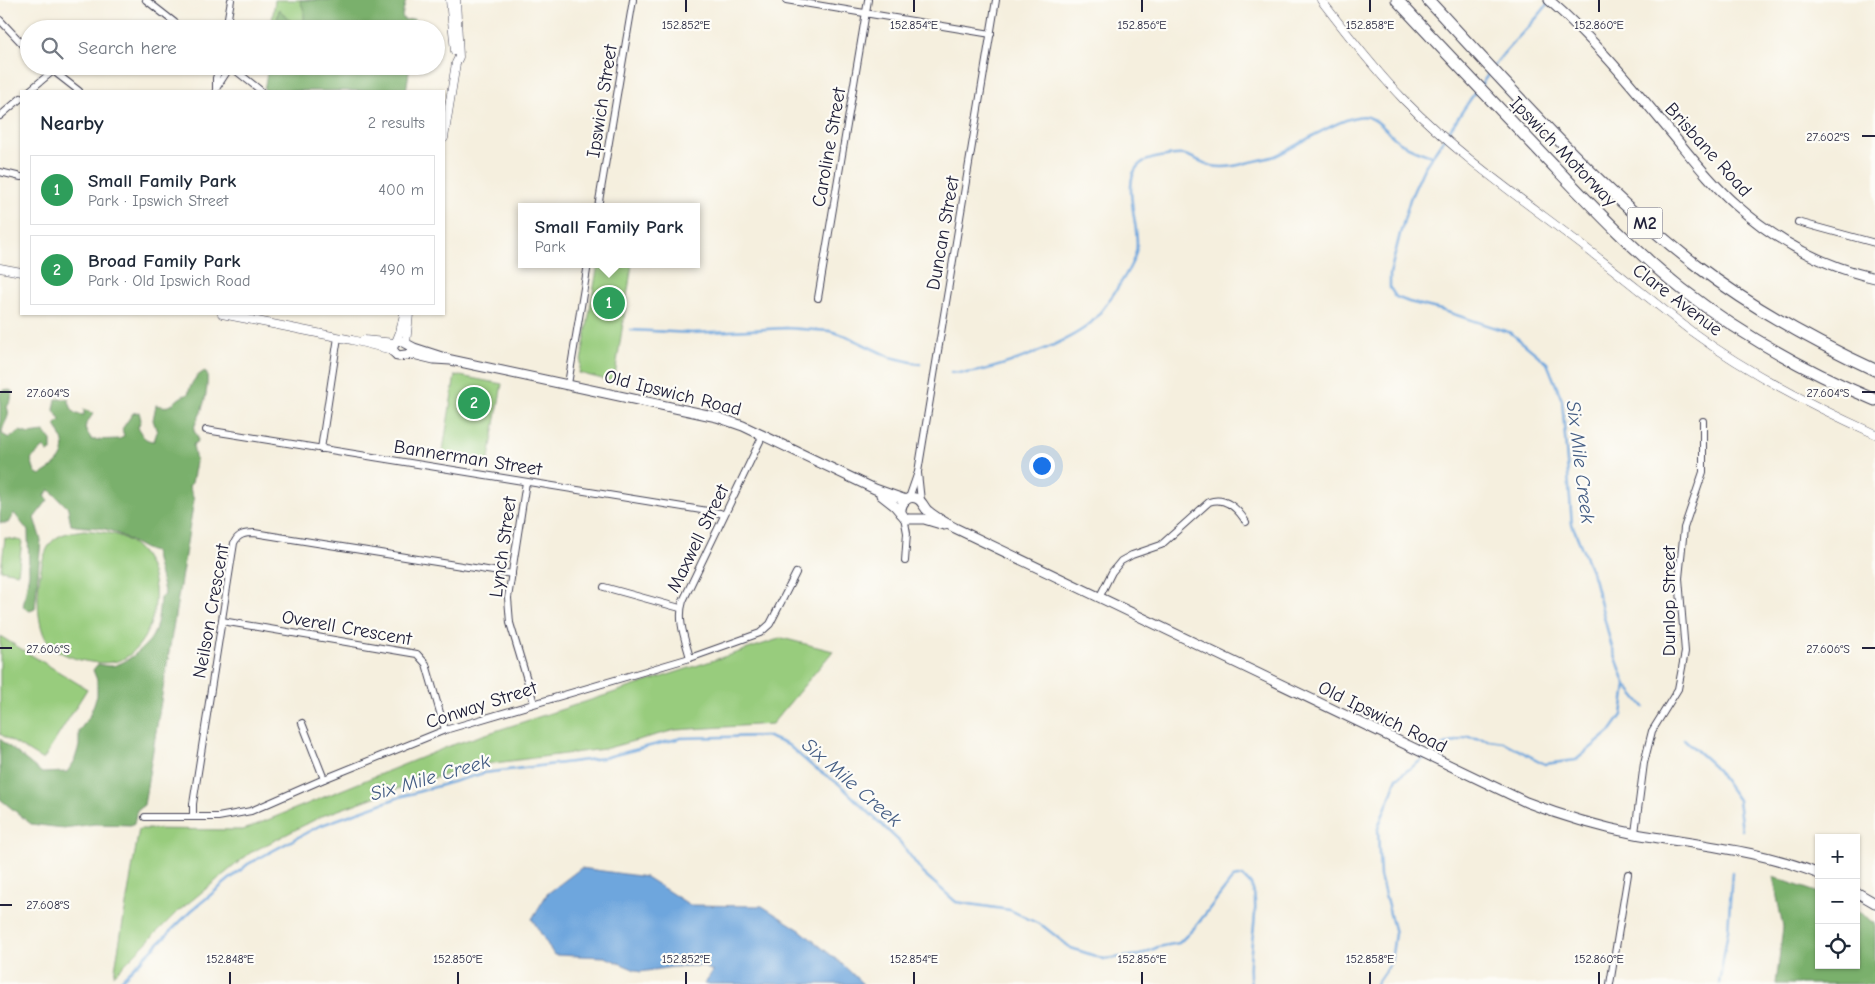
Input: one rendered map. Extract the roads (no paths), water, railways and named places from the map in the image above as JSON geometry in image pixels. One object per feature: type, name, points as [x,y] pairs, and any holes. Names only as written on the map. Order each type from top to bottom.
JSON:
[{"type":"highway","name":"Ipswich Motorway","points":[[1397,0],[1625,239],[1682,289],[1770,348],[1872,400]]},
{"type":"highway","name":"Ipswich Motorway","points":[[1428,0],[1526,104],[1650,228],[1697,265],[1781,322],[1840,354],[1875,370]]},
{"type":"main road","name":"Brisbane Road","points":[[1549,0],[1576,24],[1609,59],[1705,173],[1736,205],[1767,230],[1800,250],[1842,269],[1875,278]]},
{"type":"main road","points":[[401,341],[407,344],[408,350],[406,355],[400,356],[395,346],[401,341]]},
{"type":"main road","name":"Old Ipswich Road","points":[[407,344],[451,360]]},
{"type":"main road","name":"Old Ipswich Road","points":[[406,355],[413,354],[434,359],[451,360],[711,415],[763,435],[875,490],[907,499]]},
{"type":"main road","name":"Old Ipswich Road","points":[[875,490],[902,515]]},
{"type":"main road","points":[[916,498],[922,504],[923,513],[915,520],[902,515],[901,506],[907,499],[916,498]]},
{"type":"main road","name":"Old Ipswich Road","points":[[922,504],[954,528]]},
{"type":"main road","name":"Old Ipswich Road","points":[[915,520],[928,520],[954,528],[1453,768],[1541,808],[1581,821],[1635,833],[1766,857],[1815,873]]},
{"type":"main road","points":[[1860,894],[1875,903]]},
{"type":"street","points":[[146,0],[172,20]]},
{"type":"street","points":[[228,20],[231,0]]},
{"type":"street","points":[[445,132],[456,63],[450,0]]},
{"type":"street","points":[[456,0],[460,49],[456,63]]},
{"type":"street","name":"Ipswich Street","points":[[599,203],[633,0]]},
{"type":"street","points":[[786,0],[991,34]]},
{"type":"street","name":"Caroline Street","points":[[818,298],[868,0]]},
{"type":"street","name":"Duncan Street","points":[[907,499],[918,472],[996,0]]},
{"type":"street","name":"Clare Avenue","points":[[1321,0],[1373,66],[1407,103],[1441,135],[1478,164],[1692,331],[1727,355],[1795,396],[1875,434]]},
{"type":"street","points":[[0,20],[20,42]]},
{"type":"street","points":[[30,90],[48,75]]},
{"type":"street","points":[[58,75],[78,90]]},
{"type":"street","points":[[216,90],[217,75]]},
{"type":"street","points":[[216,90],[225,75]]},
{"type":"street","points":[[240,75],[260,90]]},
{"type":"street","points":[[0,116],[20,99]]},
{"type":"street","points":[[0,172],[20,177]]},
{"type":"street","points":[[1798,222],[1875,244]]},
{"type":"street","points":[[0,268],[20,272]]},
{"type":"street","points":[[568,384],[587,268]]},
{"type":"street","points":[[227,315],[352,340],[395,346],[404,315]]},
{"type":"street","points":[[407,344],[409,315]]},
{"type":"street","points":[[321,449],[338,337]]},
{"type":"street","name":"Dunlop Street","points":[[1635,833],[1644,763],[1652,731],[1678,689],[1685,652],[1679,578],[1684,528],[1703,472],[1703,422]]},
{"type":"street","name":"Bannerman Street","points":[[206,430],[724,515]]},
{"type":"street","name":"Maxwell Street","points":[[690,658],[680,621],[680,608],[763,435]]},
{"type":"street","name":"Duncan Street","points":[[918,472],[922,504]]},
{"type":"street","name":"Lynch Street","points":[[526,482],[508,598],[509,618],[534,703]]},
{"type":"street","points":[[1099,598],[1112,572],[1121,561],[1132,555],[1154,548],[1166,541],[1209,502],[1216,500],[1226,502],[1240,513],[1246,522]]},
{"type":"street","points":[[902,515],[907,533],[905,561]]},
{"type":"street","points":[[907,533],[915,520]]},
{"type":"street","name":"Neilson Crescent","points":[[193,817],[193,804],[234,543],[239,536],[248,533],[512,574]]},
{"type":"street","name":"Conway Street","points":[[145,817],[229,816],[251,811],[444,730],[690,658],[767,629],[796,573]]},
{"type":"street","points":[[604,587],[680,608]]},
{"type":"street","name":"Overell Crescent","points":[[222,622],[417,654],[426,664],[444,730]]},
{"type":"street","points":[[302,723],[324,779]]},
{"type":"street","points":[[1610,984],[1628,874]]},
{"type":"water","points":[[581,868],[646,877],[690,905],[762,906],[800,930],[842,964],[863,984],[704,984],[713,971],[701,966],[673,967],[640,972],[605,957],[554,955],[532,919],[547,894]]},
{"type":"waterway","name":"Six Mile Creek","points":[[1494,66],[1549,2]]},
{"type":"waterway","name":"Six Mile Creek","points":[[1481,85],[1489,73]]},
{"type":"waterway","name":"Six Mile Creek","points":[[1431,753],[1442,746],[1468,737],[1503,742],[1545,764],[1576,760],[1610,732],[1622,715],[1626,685],[1611,644],[1594,578],[1572,524],[1562,400],[1547,363],[1511,333],[1441,310],[1409,302],[1396,297],[1390,288],[1390,274],[1410,199],[1424,168],[1476,91]]},
{"type":"waterway","points":[[951,372],[966,373],[979,371],[1028,356],[1075,334],[1092,322],[1122,281],[1136,252],[1137,243],[1131,182],[1134,172],[1143,162],[1161,157],[1184,155],[1212,166],[1238,165],[1275,156],[1322,131],[1348,119],[1359,117],[1373,119],[1401,143],[1413,150],[1431,156]]},
{"type":"waterway","points":[[630,330],[692,333],[786,328],[830,331],[846,336],[890,357],[920,364]]},
{"type":"waterway","points":[[1626,685],[1644,707]]},
{"type":"waterway","name":"Six Mile Creek","points":[[117,984],[191,911],[248,864],[319,826],[400,797],[484,773],[603,758],[681,738],[766,736],[788,745],[812,766],[839,784],[900,842],[923,873],[956,902],[1010,910],[1043,926],[1071,948],[1104,959],[1140,955],[1158,947],[1179,943],[1196,926],[1233,878],[1243,876],[1251,885],[1255,906],[1250,960],[1251,984]]},
{"type":"waterway","points":[[1684,739],[1714,766],[1738,800],[1742,830]]},
{"type":"waterway","name":"Six Mile Creek","points":[[1376,984],[1391,962],[1395,933],[1380,876],[1378,828],[1397,778],[1427,756]]},
{"type":"waterway","points":[[1719,984],[1728,930],[1732,872]]},
{"type":"place","name":"Small Family Park","points":[[609,303]]},
{"type":"place","name":"Broad Family Park","points":[[474,403]]}]
